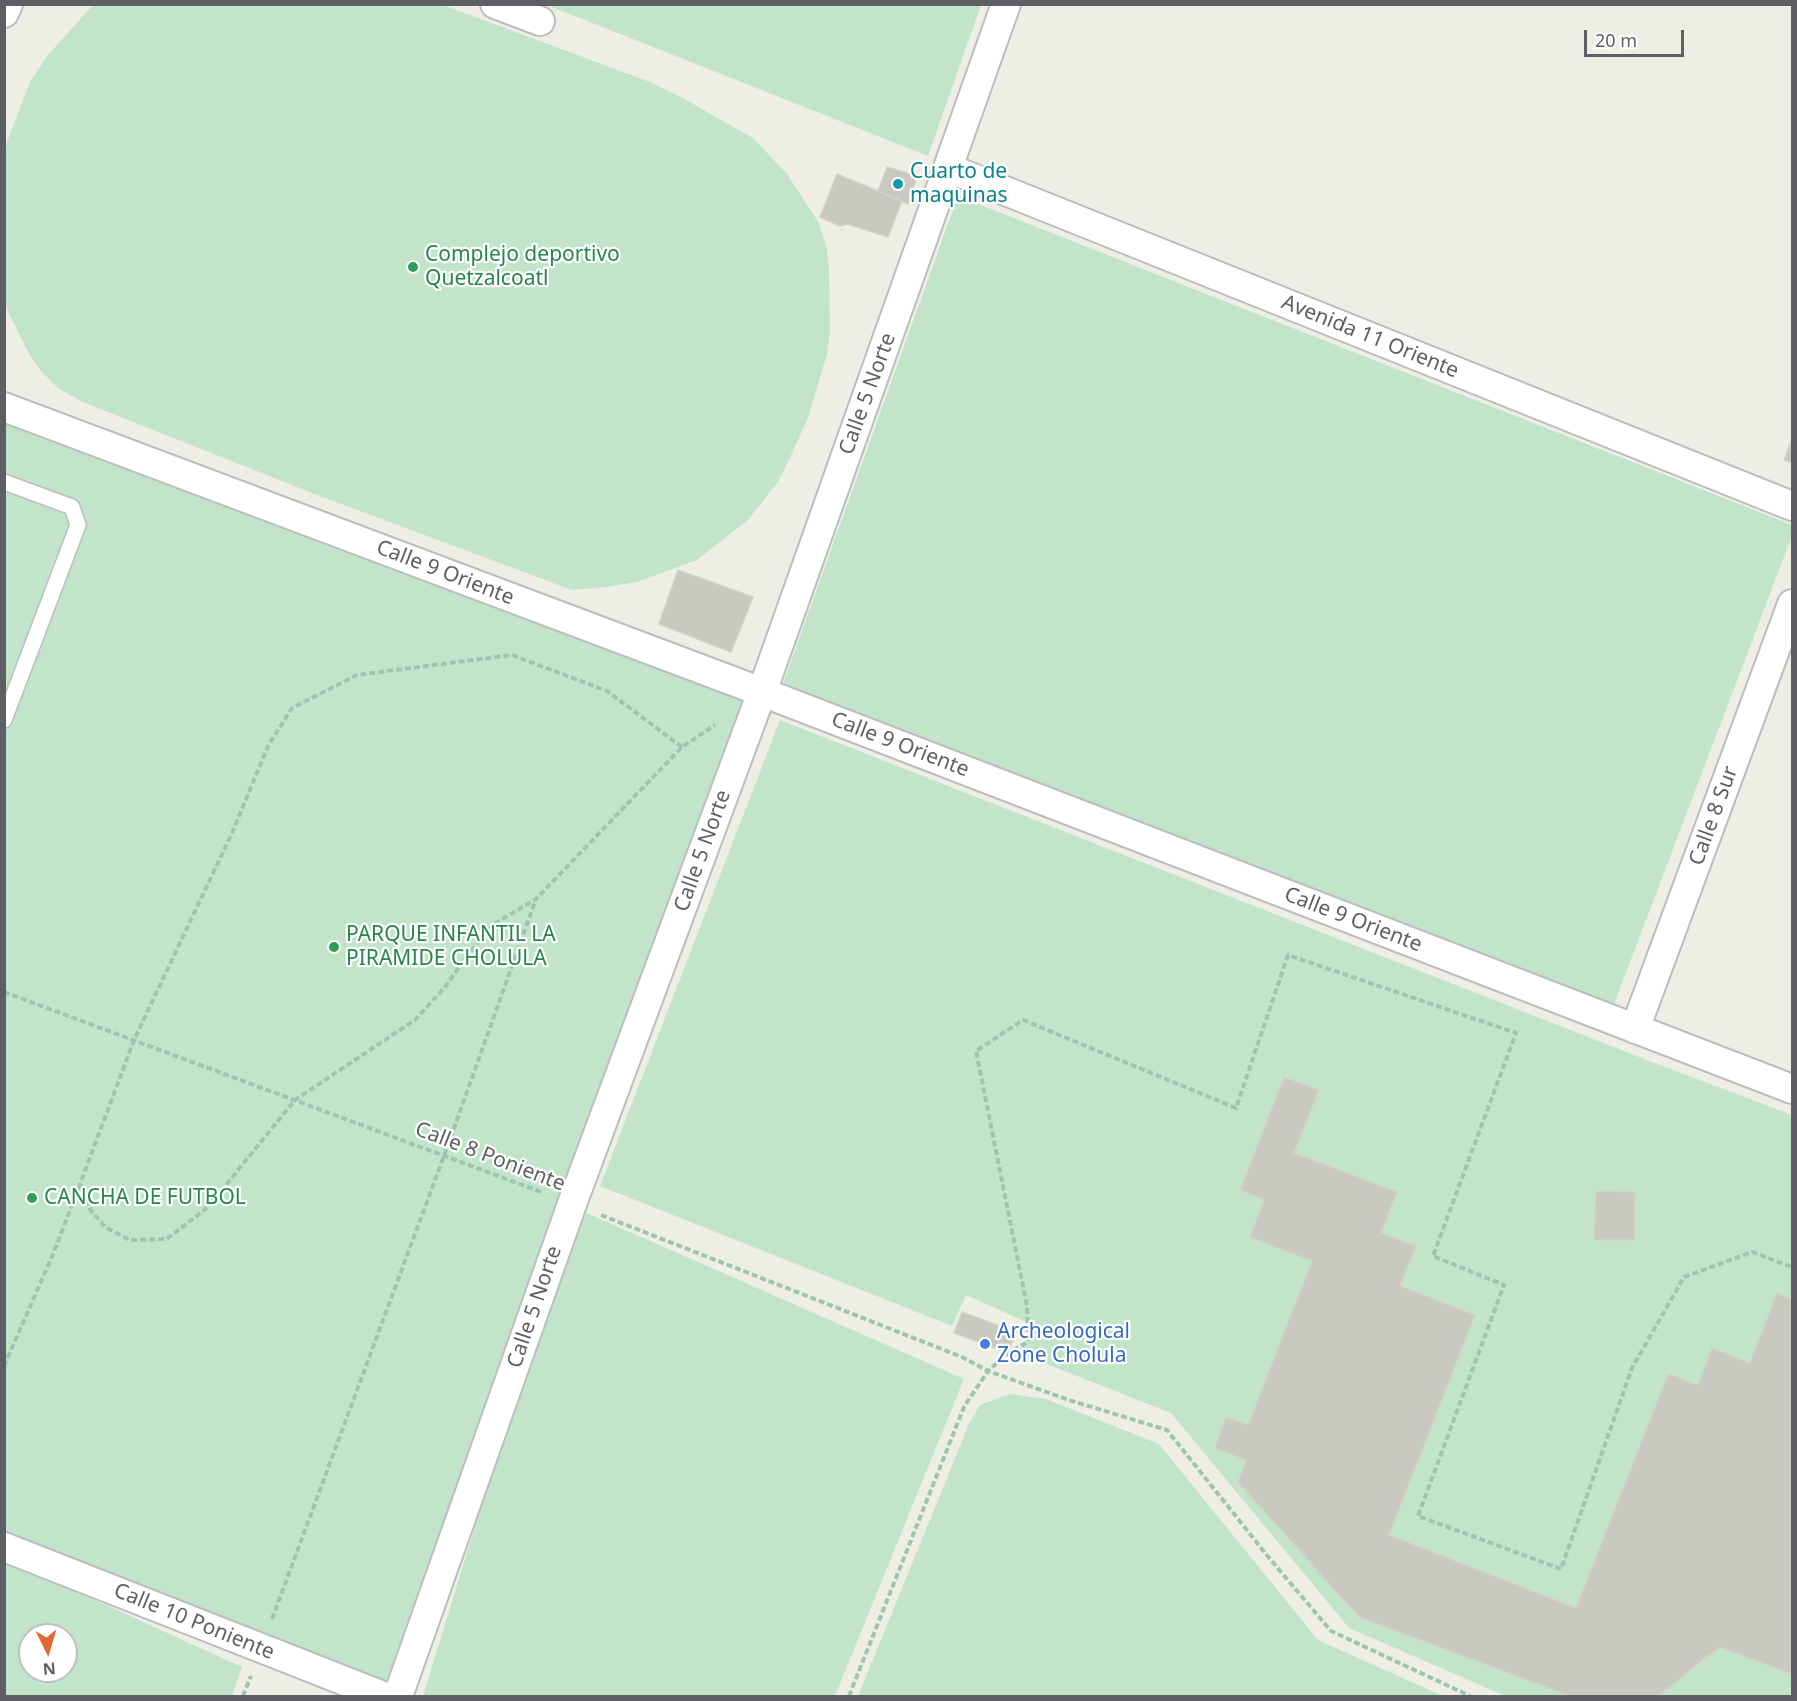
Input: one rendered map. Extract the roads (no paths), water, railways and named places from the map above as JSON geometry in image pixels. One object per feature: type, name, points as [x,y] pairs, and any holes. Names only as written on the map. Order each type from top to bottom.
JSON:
[{"type":"street","points":[[4,13],[8,4]]},
{"type":"street","points":[[495,4],[540,21]]},
{"type":"street","name":"Calle 5 Norte","points":[[398,1696],[572,1204],[762,692],[1006,4]]},
{"type":"street","name":"Avenida 11 Oriente","points":[[948,168],[1792,506]]},
{"type":"street","name":"Calle 9 Oriente","points":[[4,407],[762,692],[1792,1089]]},
{"type":"street","name":"Calle 8 Sur","points":[[1635,1029],[1792,604]]},
{"type":"street","name":"Calle 10 Poniente","points":[[4,1547],[383,1696]]},
{"type":"lane","points":[[4,482],[72,507],[78,525],[4,720]]},
{"type":"place","name":"Cuarto de maquinas","points":[[898,184]]},
{"type":"place","name":"Complejo deportivo Quetzalcoatl","points":[[413,267]]},
{"type":"place","name":"PARQUE INFANTIL LA PIRAMIDE CHOLULA","points":[[334,947]]},
{"type":"place","name":"CANCHA DE FUTBOL","points":[[32,1198]]},
{"type":"place","name":"Archeological Zone Cholula","points":[[985,1344]]}]
